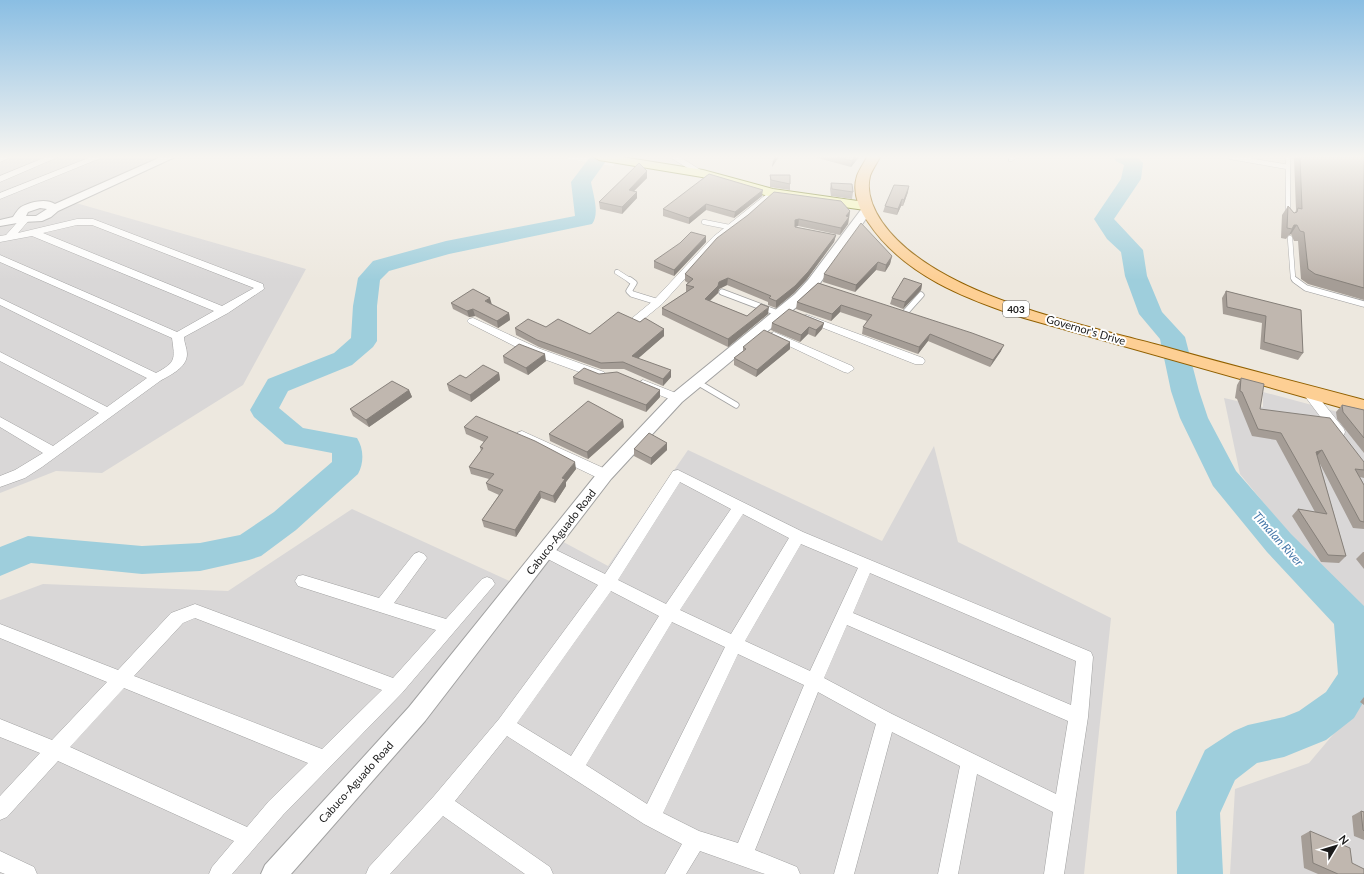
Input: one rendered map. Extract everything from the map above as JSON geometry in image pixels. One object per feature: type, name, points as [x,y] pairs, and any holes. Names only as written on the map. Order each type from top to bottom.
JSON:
[{"type":"main road","points":[[804,198],[866,207]]},
{"type":"main road","name":"Governor's Drive","points":[[863,198],[866,207],[880,229],[903,252],[926,270],[981,297],[1161,352],[1364,407]]},
{"type":"street","points":[[49,207],[68,198]]},
{"type":"street","points":[[10,236],[28,208],[49,207],[71,198]]},
{"type":"street","points":[[635,321],[658,302],[716,239],[729,227],[754,210],[767,198]]},
{"type":"street","points":[[0,223],[22,218],[40,217],[50,213],[49,207]]},
{"type":"street","name":"Cabuco-Aguado Road","points":[[274,874],[417,714],[605,475],[677,398],[783,312],[820,285],[841,240],[866,207]]},
{"type":"street","points":[[31,233],[40,217]]},
{"type":"street","points":[[0,239],[77,222],[93,222],[259,286],[259,289],[224,311],[178,336]]},
{"type":"street","points":[[31,233],[224,311]]},
{"type":"street","points":[[0,258],[178,336]]},
{"type":"street","points":[[0,301],[156,378]]},
{"type":"street","points":[[890,309],[919,319]]},
{"type":"street","points":[[783,312],[919,361]]},
{"type":"street","points":[[473,321],[534,350],[600,375],[612,374]]},
{"type":"street","points":[[761,330],[802,346],[848,369]]},
{"type":"street","points":[[0,482],[20,474],[171,369],[179,362],[181,356],[178,336]]},
{"type":"street","points":[[0,356],[109,413]]},
{"type":"street","points":[[633,379],[677,398]]},
{"type":"street","points":[[1308,392],[1348,444]]},
{"type":"street","points":[[0,421],[53,452]]},
{"type":"street","points":[[513,432],[605,475]]},
{"type":"street","points":[[376,874],[441,803],[505,726],[608,583],[678,475],[798,536],[866,566],[1085,657],[1079,717],[1062,807],[1054,874]]},
{"type":"street","points":[[574,768],[669,613],[740,507]]},
{"type":"street","points":[[651,817],[734,645],[798,536]]},
{"type":"street","points":[[545,551],[734,645],[814,681],[886,720],[1062,807]]},
{"type":"street","points":[[382,606],[419,558]]},
{"type":"street","points":[[743,855],[814,681],[866,566]]},
{"type":"street","points":[[303,581],[449,627]]},
{"type":"street","points":[[218,874],[276,808],[396,687],[487,584]]},
{"type":"street","points":[[0,810],[177,618],[195,611],[396,687]]},
{"type":"street","points":[[843,616],[1079,717]]},
{"type":"street","points":[[0,631],[325,760]]},
{"type":"street","points":[[844,874],[886,720]]},
{"type":"street","points":[[505,726],[651,817],[695,840],[743,855],[790,874]]},
{"type":"street","points":[[0,728],[55,750],[250,838]]},
{"type":"street","points":[[948,874],[970,761]]},
{"type":"street","points":[[441,803],[543,874]]},
{"type":"street","points":[[675,874],[695,840]]},
{"type":"street","points":[[0,861],[27,874]]},
{"type":"lane","points":[[1288,198],[1288,219]]},
{"type":"lane","points":[[704,222],[729,227]]},
{"type":"lane","points":[[1290,238],[1293,278],[1298,283],[1306,288],[1364,304]]},
{"type":"lane","points":[[617,272],[634,283],[629,291],[632,294],[658,302]]},
{"type":"lane","points":[[722,292],[783,312]]},
{"type":"lane","points":[[904,314],[921,295]]},
{"type":"lane","points":[[697,382],[736,405]]},
{"type":"shaded area","points":[[0,198],[88,198],[76,203],[306,269],[243,385],[102,473],[56,471],[0,493]]},
{"type":"shaded area","points":[[1263,392],[1364,419],[1364,625],[1240,474],[1224,398],[1263,407]]},
{"type":"shaded area","points":[[934,446],[958,542],[1111,618],[1084,874],[0,874],[0,600],[43,584],[228,591],[352,509],[518,585],[556,538],[608,566],[688,450],[882,541]]},
{"type":"shaded area","points":[[1364,698],[1364,874],[1230,874],[1235,789],[1309,763]]},
{"type":"building","points":[[603,198],[631,198],[622,207],[599,202]]},
{"type":"building","points":[[678,198],[753,198],[735,212],[706,204],[689,218],[663,209]]},
{"type":"building","points":[[767,198],[817,198],[841,201],[850,211],[846,216],[849,217],[841,228],[799,219],[795,220],[795,227],[836,235],[808,272],[795,286],[776,301],[769,298],[771,296],[728,278],[719,282],[718,286],[705,299],[747,316],[761,304],[769,307],[728,339],[662,308],[694,287],[686,285],[693,279],[685,274],[717,238],[748,215]]},
{"type":"building","points":[[889,198],[905,198],[904,200],[902,199],[898,209],[885,206]]},
{"type":"building","points":[[1302,198],[1364,198],[1364,288],[1315,274],[1308,269],[1304,232],[1300,231],[1297,225],[1294,225],[1292,229],[1287,228],[1288,206],[1294,213],[1297,212],[1298,208],[1302,209]]},
{"type":"building","points":[[861,223],[892,256],[886,265],[878,262],[856,285],[824,274]]},
{"type":"building","points":[[691,232],[706,236],[674,270],[654,261],[680,243]]},
{"type":"building","points":[[904,278],[922,284],[905,302],[892,298]]},
{"type":"building","points":[[818,283],[972,333],[1004,345],[993,360],[930,334],[919,347],[863,327],[872,315],[841,305],[832,314],[797,302]]},
{"type":"building","points":[[473,289],[490,298],[485,301],[509,313],[497,321],[473,309],[467,311],[451,303]]},
{"type":"building","points":[[1226,291],[1301,310],[1303,353],[1264,342],[1266,316],[1227,307]]},
{"type":"building","points":[[789,309],[824,323],[816,330],[809,327],[801,335],[772,323]]},
{"type":"building","points":[[618,312],[640,322],[645,318],[664,329],[632,356],[671,370],[663,379],[623,362],[601,363],[537,340],[515,328],[528,319],[546,327],[558,319],[590,334]]},
{"type":"building","points":[[764,330],[790,342],[757,370],[734,358],[746,349],[743,347]]},
{"type":"building","points":[[519,344],[545,354],[526,368],[503,356]]},
{"type":"building","points":[[483,365],[499,373],[470,395],[447,384],[460,375],[466,378]]},
{"type":"building","points":[[584,368],[599,374],[617,372],[660,390],[646,405],[573,377]]},
{"type":"building","points":[[1241,378],[1264,384],[1260,409],[1330,418],[1364,462],[1364,470],[1355,469],[1364,485],[1364,522],[1360,521],[1322,450],[1316,452],[1346,556],[1328,555],[1298,509],[1327,514],[1281,433],[1258,429],[1242,392],[1240,391]]},
{"type":"building","points":[[392,381],[409,390],[366,420],[350,409]]},
{"type":"building","points":[[588,401],[623,420],[587,452],[549,434]]},
{"type":"building","points":[[1342,405],[1364,410],[1364,438],[1343,412]]},
{"type":"building","points":[[476,416],[535,441],[575,462],[562,478],[565,479],[553,496],[540,491],[515,530],[482,520],[503,490],[486,483],[494,474],[469,467],[483,448],[480,447],[488,437],[464,427]]},
{"type":"building","points":[[649,433],[667,443],[651,458],[634,449]]},
{"type":"building","points":[[1361,811],[1364,812],[1364,831],[1363,830]]},
{"type":"building","points":[[1310,831],[1350,848],[1352,863],[1364,869],[1364,874],[1338,874],[1313,863]]},
{"type":"waterway","points":[[0,562],[28,549],[142,560],[200,557],[249,547],[285,521],[347,466],[347,445],[295,437],[264,410],[278,385],[343,359],[364,341],[365,306],[369,278],[381,266],[446,248],[585,220],[584,198]]},
{"type":"waterway","name":"Timalan River","points":[[1118,198],[1104,219],[1115,234],[1132,250],[1136,276],[1151,314],[1172,337],[1185,391],[1194,418],[1224,478],[1279,543],[1352,618],[1357,677],[1340,705],[1312,726],[1284,737],[1248,745],[1220,765],[1198,812],[1200,874]]}]
